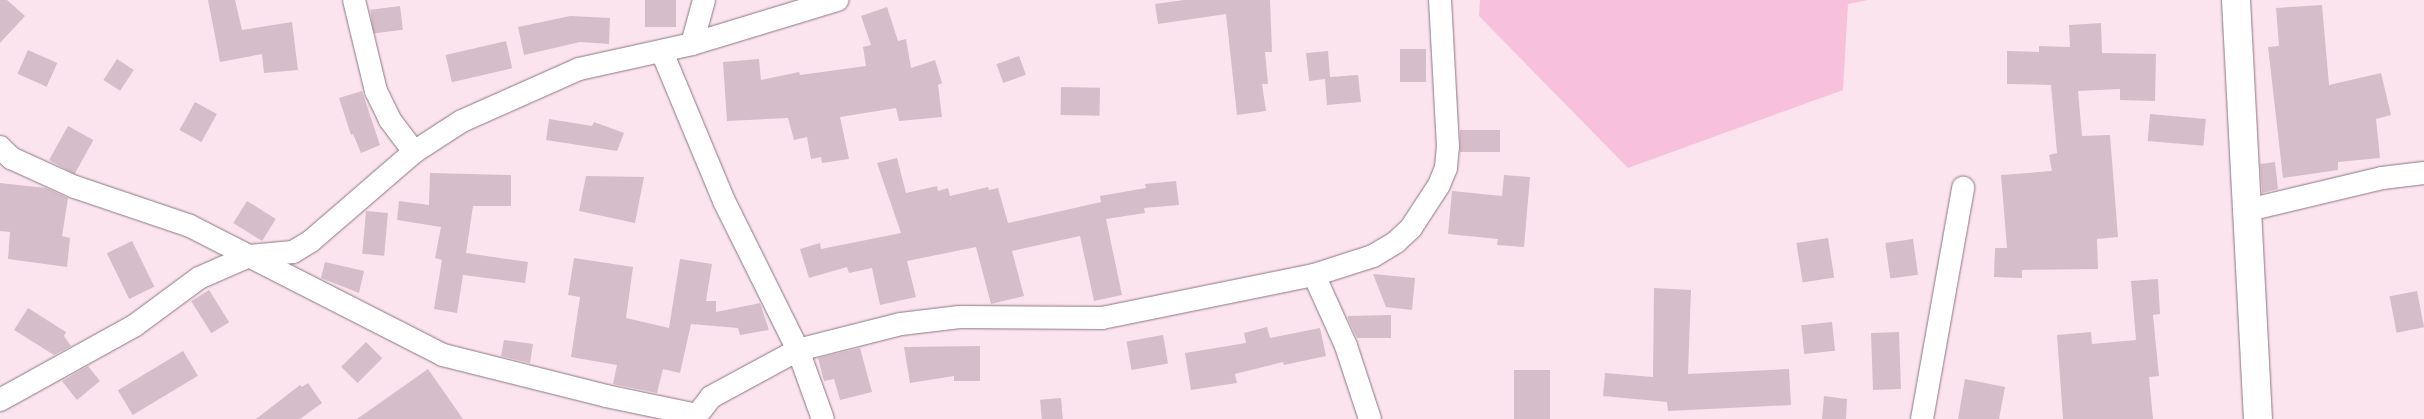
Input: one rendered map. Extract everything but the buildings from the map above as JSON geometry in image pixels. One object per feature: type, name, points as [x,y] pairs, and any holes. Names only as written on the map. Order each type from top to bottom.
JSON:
[{"type":"street","points":[[354,0],[376,92],[390,120],[414,152]]},
{"type":"street","points":[[692,44],[704,0]]},
{"type":"street","points":[[0,400],[134,326],[199,278],[249,256],[293,252],[311,241],[414,152],[462,121],[579,69],[692,44],[837,0]]},
{"type":"street","points":[[0,147],[11,158],[75,188],[190,226],[443,355],[696,417],[711,397],[798,350],[901,324],[960,317],[1102,318],[1314,275],[1352,264],[1396,242],[1411,228],[1439,185],[1448,147],[1440,0]]},
{"type":"street","points":[[2236,0],[2258,419]]},
{"type":"street","points":[[662,52],[724,201],[798,350],[823,419]]},
{"type":"street","points":[[2248,210],[2353,184],[2424,173]]},
{"type":"street","points":[[1922,419],[1963,188]]},
{"type":"street","points":[[1314,275],[1346,346],[1370,419]]},
{"type":"shaded area","points":[[1480,0],[1868,0],[1848,4],[1843,90],[1628,168],[1479,16]]}]
